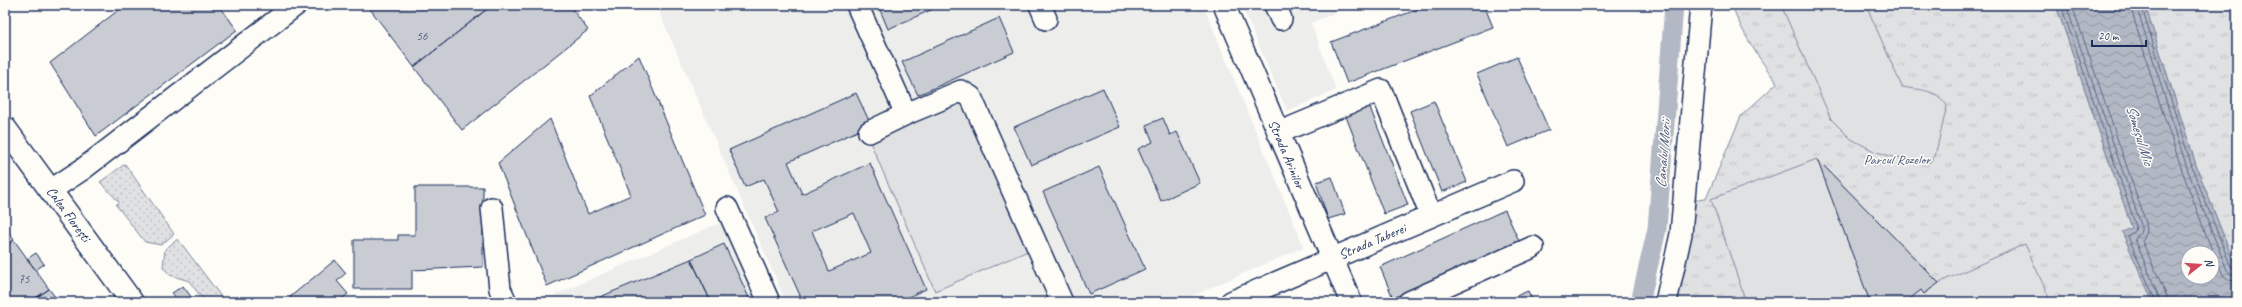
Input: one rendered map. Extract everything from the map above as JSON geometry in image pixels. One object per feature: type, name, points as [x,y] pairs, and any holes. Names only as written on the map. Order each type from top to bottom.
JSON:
[{"type":"main road","name":"Calea Florești","points":[[5,128],[132,302]]},
{"type":"street","points":[[51,190],[84,169],[296,5]]},
{"type":"street","points":[[857,5],[906,114]]},
{"type":"street","name":"Strada Arinilor","points":[[1224,5],[1351,302]]},
{"type":"street","points":[[1666,302],[1680,234],[1701,5]]},
{"type":"street","points":[[1278,133],[1381,90],[1431,216]]},
{"type":"street","points":[[869,132],[906,114],[961,91],[971,97],[1062,302]]},
{"type":"street","name":"Strada Taberei","points":[[1231,302],[1513,181]]},
{"type":"street","points":[[492,208],[500,290],[506,302]]},
{"type":"street","points":[[727,208],[768,302]]},
{"type":"street","points":[[1408,302],[1533,247]]},
{"type":"shaded area","points":[[656,5],[1190,5],[1193,12],[1204,7],[1304,247],[1178,302],[786,302]]},
{"type":"shaded area","points":[[1241,5],[1353,5],[1311,23],[1336,90],[1287,111]]},
{"type":"shaded area","points":[[724,221],[758,302],[541,302],[541,301]]},
{"type":"green space","name":"Parcul Rozelor","points":[[1732,5],[2056,5],[2132,228],[2123,233],[2153,302],[1674,302],[1696,200],[1706,199],[1741,116],[1777,83],[1757,55],[1746,36]]},
{"type":"green space","points":[[1781,5],[1866,5],[1902,87],[1933,93],[1943,100],[1947,106],[1935,156],[1930,162],[1896,158],[1874,151],[1851,139],[1831,119]]},
{"type":"green space","points":[[2145,5],[2230,5],[2237,12],[2237,270],[2197,168]]},
{"type":"green space","points":[[962,101],[1028,251],[935,291],[870,142]]},
{"type":"green space","points":[[1817,159],[1938,283],[2025,244],[2051,302],[1746,302],[1711,199]]},
{"type":"green space","points":[[125,164],[174,234],[161,245],[145,242],[116,205],[119,202],[100,182]]},
{"type":"green space","points":[[178,239],[225,302],[205,302],[189,281],[170,275],[163,267],[165,249]]},
{"type":"water","name":"Someșul Mic","points":[[2056,5],[2145,5],[2197,168],[2237,270],[2237,302],[2153,302],[2122,232],[2132,228]]},
{"type":"building","points":[[125,5],[219,5],[237,30],[96,136],[50,63]]},
{"type":"building","points":[[367,5],[492,5],[414,67]]},
{"type":"building","points":[[492,5],[569,5],[588,30],[462,130],[414,67]]},
{"type":"building","points":[[878,5],[942,5],[888,29]]},
{"type":"building","points":[[1429,5],[1484,5],[1493,27],[1347,83],[1331,42]]},
{"type":"building","points":[[999,18],[1014,52],[918,95],[902,62]]},
{"type":"building","points":[[639,56],[705,215],[547,286],[498,163],[550,119],[588,214],[631,195],[590,96]]},
{"type":"building","points":[[1517,57],[1549,130],[1508,147],[1477,74]]},
{"type":"building","points":[[1103,88],[1120,127],[1031,165],[1014,127]]},
{"type":"building","points":[[856,93],[871,125],[788,162],[802,194],[870,163],[926,289],[897,302],[803,302],[765,218],[779,212],[764,179],[745,187],[729,150]],"holes":[[[854,213],[871,253],[829,271],[812,231]]]},
{"type":"building","points":[[1434,101],[1467,182],[1442,192],[1410,111]]},
{"type":"building","points":[[1369,105],[1408,205],[1384,214],[1345,114]]},
{"type":"building","points":[[1163,118],[1170,135],[1177,132],[1200,183],[1161,201],[1138,149],[1153,142],[1146,125]]},
{"type":"building","points":[[1817,159],[1939,283],[1924,294],[1921,290],[1906,302],[1870,302]]},
{"type":"building","points":[[1099,167],[1145,269],[1089,294],[1043,192]]},
{"type":"building","points":[[1332,177],[1345,214],[1328,219],[1316,182]]},
{"type":"building","points":[[415,187],[483,187],[483,267],[412,270],[412,289],[354,289],[354,240],[398,240],[398,235],[415,235]]},
{"type":"building","points":[[1505,210],[1519,241],[1393,298],[1380,267]]},
{"type":"building","points":[[5,227],[14,240],[5,246]]},
{"type":"building","points":[[14,240],[49,289],[30,302],[11,302],[5,294],[5,246]]},
{"type":"building","points":[[724,244],[751,302],[711,302],[691,259]]},
{"type":"building","points":[[36,253],[44,264],[36,270],[27,259]]},
{"type":"building","points":[[691,259],[711,302],[588,302]]},
{"type":"building","points":[[335,260],[346,273],[337,281],[348,294],[338,302],[295,302],[290,297]]},
{"type":"building","points":[[183,286],[195,302],[179,302],[172,293]]},
{"type":"building","points":[[49,289],[59,302],[30,302]]},
{"type":"building","points":[[1528,291],[1533,302],[1502,302]]},
{"type":"waterway","name":"Canalul Morii","points":[[1640,302],[1657,229],[1674,5]]}]
